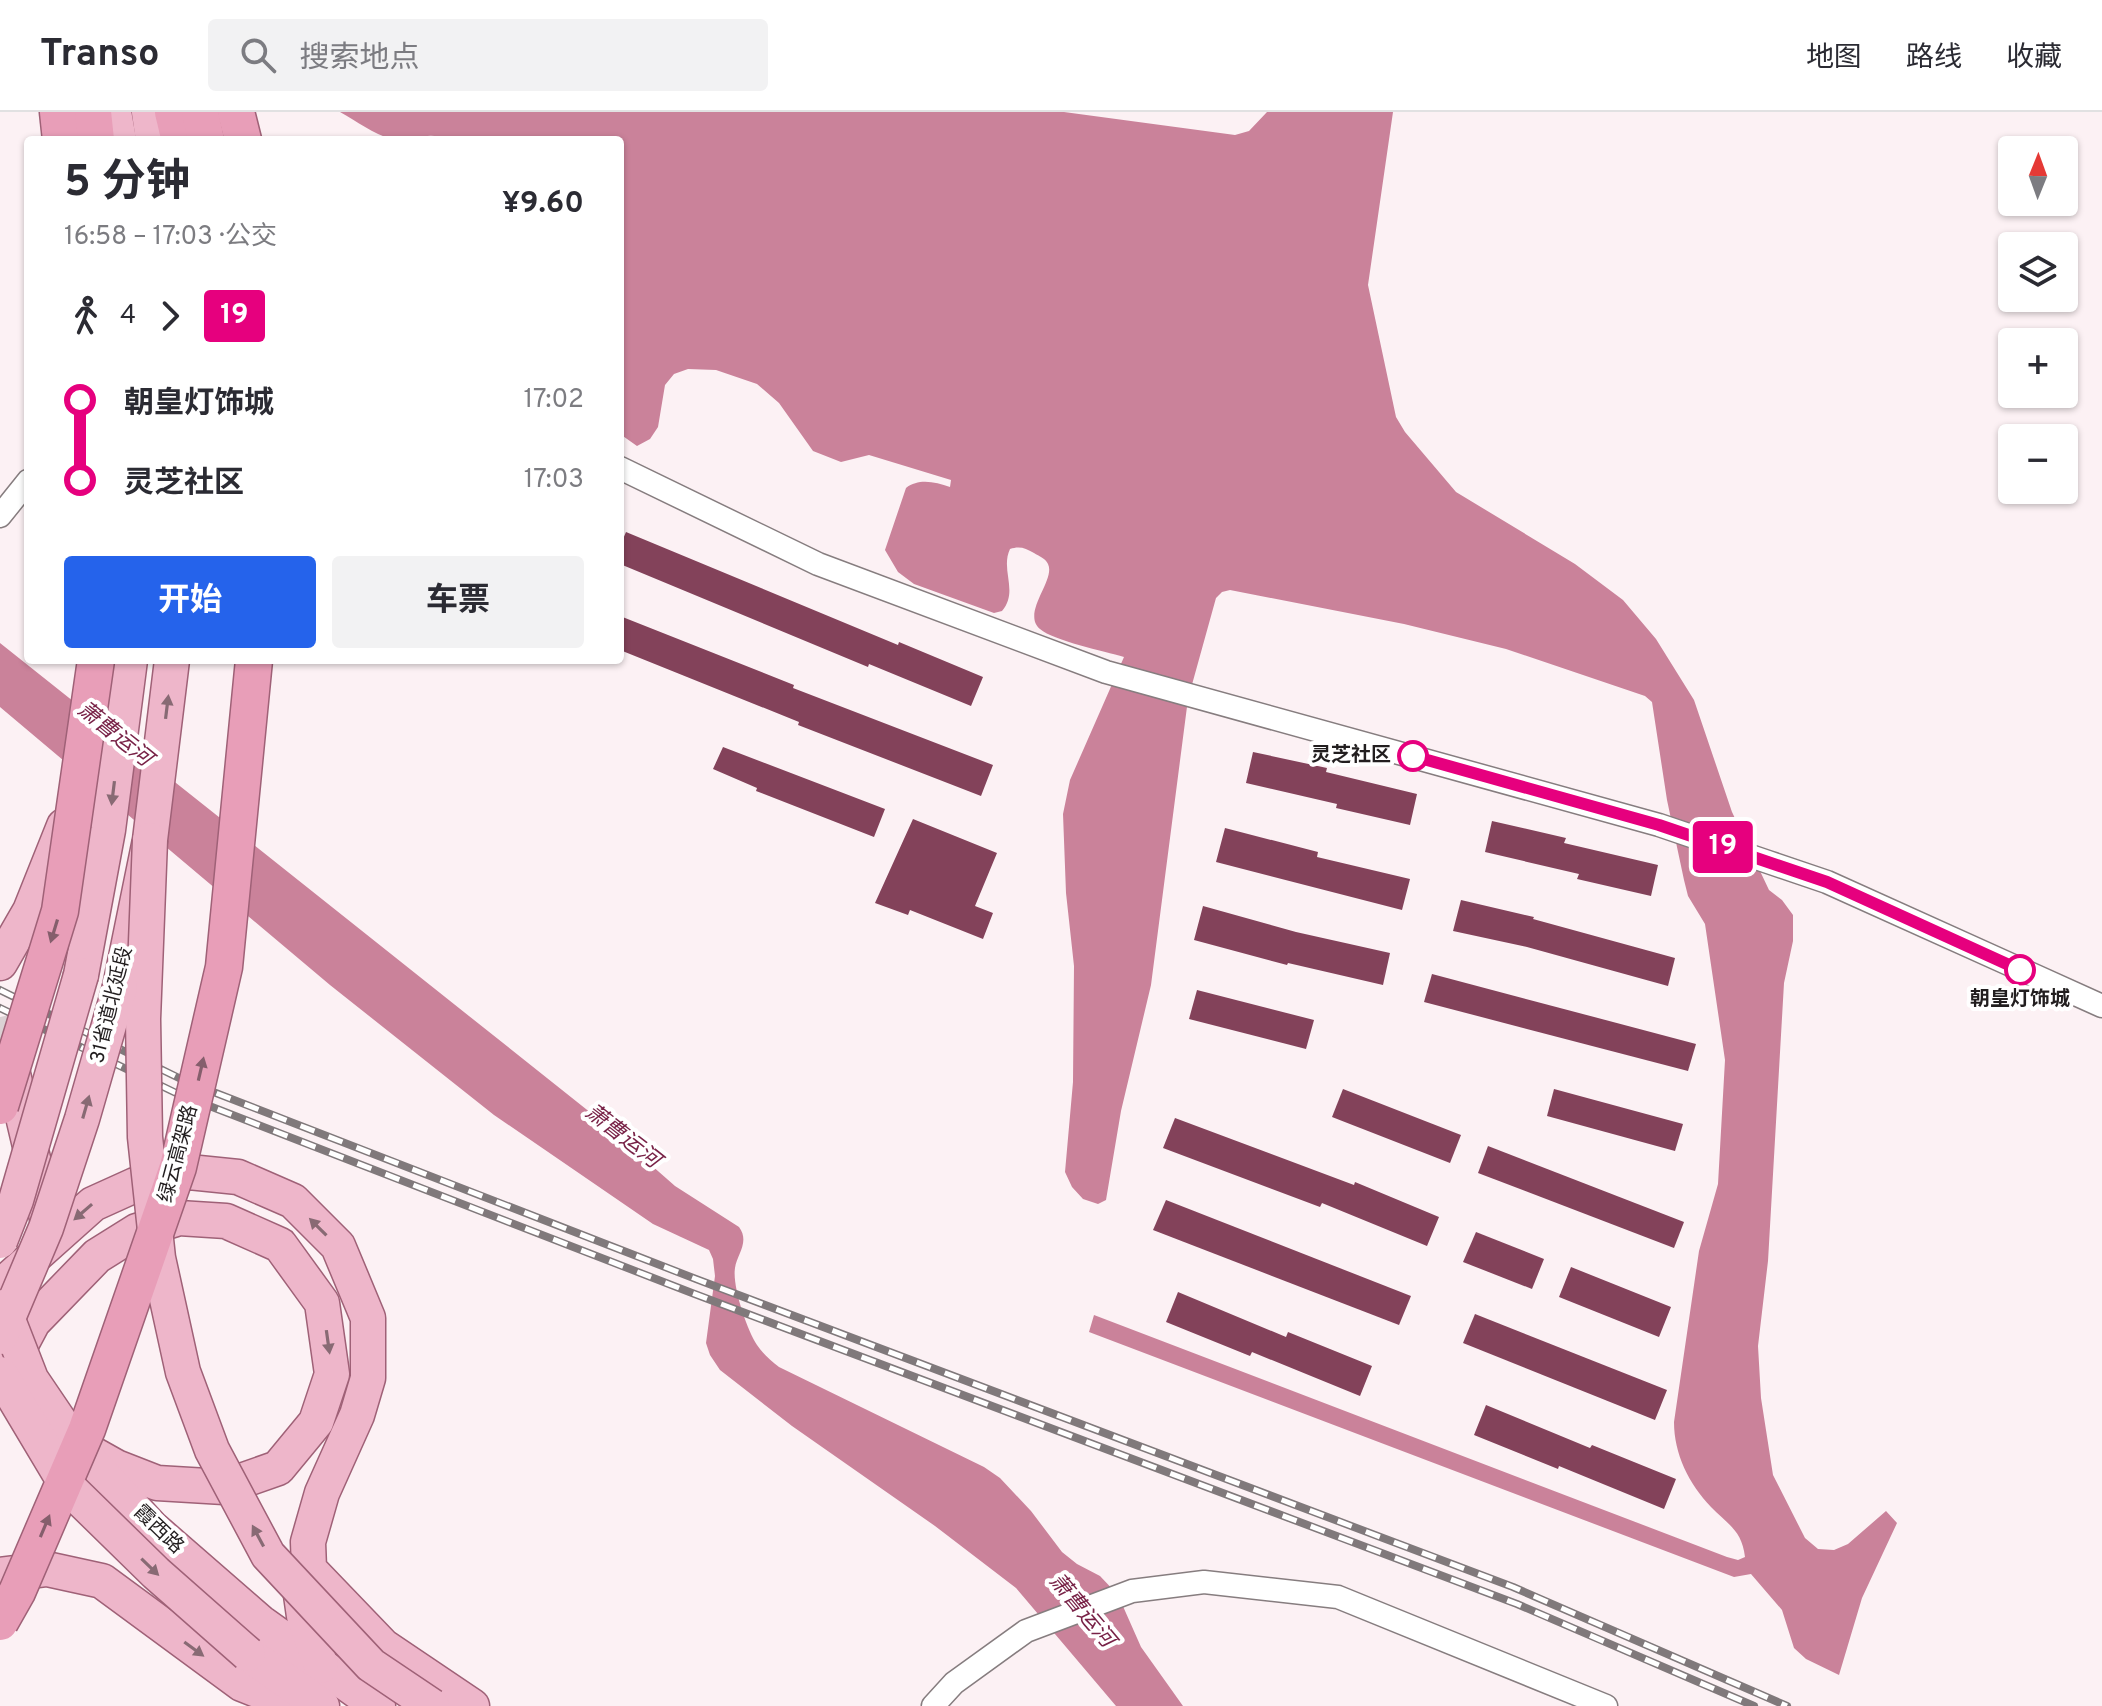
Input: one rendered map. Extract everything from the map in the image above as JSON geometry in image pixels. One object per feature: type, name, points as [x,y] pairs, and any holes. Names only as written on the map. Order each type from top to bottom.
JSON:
[{"type":"highway","points":[[58,112],[61,136]]},
{"type":"highway","points":[[93,112],[96,136]]},
{"type":"highway","points":[[238,112],[242,136]]},
{"type":"highway","points":[[0,1106],[60,911],[93,664]]},
{"type":"highway","name":"绿云高架路","points":[[0,1622],[17,1592],[87,1429],[178,1167],[224,967],[256,664]]},
{"type":"main road","points":[[114,112],[118,136]]},
{"type":"main road","points":[[149,112],[182,130]]},
{"type":"main road","points":[[0,963],[30,911],[63,834],[93,664]]},
{"type":"main road","points":[[0,1241],[16,1200],[81,975],[108,830],[129,664]]},
{"type":"main road","name":"31省道北延段","points":[[0,1337],[46,1228],[82,1119],[120,987],[150,840],[172,664]]},
{"type":"main road","points":[[150,840],[143,1019],[145,1137],[158,1258],[183,1372],[212,1450],[268,1555],[371,1665],[432,1706]]},
{"type":"main road","points":[[8,1054],[53,1240]]},
{"type":"main road","points":[[0,1287],[93,1204],[135,1185],[189,1172],[238,1177],[293,1201],[338,1246],[368,1318],[368,1378],[357,1415],[322,1493],[308,1542],[309,1569],[383,1646],[472,1706]]},
{"type":"main road","points":[[0,1324],[104,1230],[140,1209],[189,1199],[231,1201],[279,1221],[317,1259],[350,1317],[355,1377],[348,1415],[309,1490],[293,1540],[304,1616],[321,1666]]},
{"type":"main road","points":[[0,1383],[33,1322],[97,1256],[137,1231],[179,1218],[226,1221],[280,1245],[322,1303],[332,1374],[316,1422],[278,1468],[224,1487],[157,1483],[116,1467],[75,1444]]},
{"type":"main road","name":"霞西路","points":[[0,1301],[31,1379],[75,1444],[152,1528],[260,1622],[378,1706]]},
{"type":"main road","name":"霞西路","points":[[0,1374],[67,1486],[156,1573],[248,1654],[322,1706]]},
{"type":"main road","points":[[0,1575],[47,1569],[102,1581],[242,1684],[297,1706]]},
{"type":"street","points":[[624,470],[818,564],[1106,672],[1659,825],[1827,882],[2102,1006]]},
{"type":"street","points":[[0,516],[24,486]]},
{"type":"street","points":[[933,1706],[954,1683],[1026,1631],[1132,1591],[1204,1582],[1338,1597],[1606,1706]]},
{"type":"water","points":[[340,112],[1064,112],[1235,135],[1249,131],[1267,112],[1393,112],[1368,285],[1396,417],[1456,492],[1575,564],[1623,600],[1656,639],[1694,700],[1732,812],[1769,890],[1782,900],[1793,915],[1793,941],[1784,983],[1768,1261],[1758,1346],[1761,1398],[1773,1475],[1805,1538],[1818,1549],[1834,1550],[1848,1544],[1886,1511],[1897,1523],[1862,1598],[1839,1675],[1806,1659],[1794,1648],[1782,1610],[1751,1574],[1734,1577],[1089,1332],[1094,1315],[1727,1557],[1738,1560],[1745,1557],[1738,1534],[1703,1498],[1690,1478],[1680,1457],[1675,1434],[1674,1422],[1699,1251],[1718,1184],[1725,1060],[1705,924],[1688,896],[1684,880],[1667,800],[1652,702],[1645,696],[1506,649],[1404,624],[1230,590],[1222,592],[1216,598],[1188,699],[1151,985],[1121,1111],[1106,1200],[1098,1204],[1083,1199],[1072,1187],[1065,1172],[1073,1082],[1074,966],[1066,893],[1063,814],[1070,780],[1124,657],[1067,642],[1040,629],[1034,614],[1047,579],[1048,564],[1025,549],[1010,549],[1007,557],[1009,596],[1002,611],[994,613],[914,584],[898,572],[885,550],[906,488],[922,482],[950,487],[951,480],[869,455],[841,462],[813,451],[779,403],[757,384],[716,370],[688,369],[674,374],[665,385],[658,427],[650,439],[637,446],[624,437],[624,136],[378,134]]},
{"type":"water","name":"萧曹运河","points":[[0,643],[601,1121],[675,1186],[739,1227],[743,1243],[735,1268],[736,1286],[749,1329],[764,1354],[779,1367],[984,1467],[1000,1478],[1031,1511],[1062,1552],[1100,1576],[1118,1595],[1141,1647],[1183,1706],[1116,1706],[1016,1588],[720,1370],[706,1343],[715,1276],[709,1250],[653,1224],[494,1115],[330,985],[0,707]]},
{"type":"building","points":[[626,532],[983,677],[971,706],[869,664],[868,667],[624,566]]},
{"type":"building","points":[[624,618],[794,685],[793,688],[993,765],[981,796],[798,725],[799,722],[624,652]]},
{"type":"building","points":[[723,747],[885,809],[874,837],[756,791],[757,788],[713,769]]},
{"type":"building","points":[[1253,752],[1327,768],[1326,772],[1417,794],[1410,825],[1246,783]]},
{"type":"building","points":[[913,819],[997,853],[975,906],[993,913],[983,939],[910,910],[908,915],[875,903]]},
{"type":"building","points":[[1492,821],[1566,838],[1564,843],[1658,865],[1651,896],[1577,879],[1579,874],[1485,852]]},
{"type":"building","points":[[1225,828],[1318,852],[1317,857],[1410,879],[1402,910],[1216,862]]},
{"type":"building","points":[[1461,900],[1534,917],[1675,958],[1668,986],[1527,947],[1453,931]]},
{"type":"building","points":[[1203,906],[1296,932],[1390,953],[1383,985],[1287,965],[1194,940]]},
{"type":"building","points":[[1432,974],[1696,1044],[1688,1071],[1424,1002]]},
{"type":"building","points":[[1197,990],[1314,1020],[1306,1049],[1189,1019]]},
{"type":"building","points":[[1343,1089],[1461,1135],[1450,1163],[1332,1117]]},
{"type":"building","points":[[1554,1089],[1683,1124],[1675,1151],[1547,1116]]},
{"type":"building","points":[[1175,1118],[1354,1185],[1355,1182],[1439,1217],[1427,1246],[1322,1203],[1320,1207],[1163,1148]]},
{"type":"building","points":[[1488,1146],[1684,1222],[1674,1248],[1478,1173]]},
{"type":"building","points":[[1166,1200],[1411,1296],[1399,1325],[1153,1230]]},
{"type":"building","points":[[1476,1232],[1544,1259],[1532,1289],[1463,1262]]},
{"type":"building","points":[[1571,1267],[1671,1307],[1659,1337],[1559,1297]]},
{"type":"building","points":[[1178,1292],[1286,1337],[1288,1332],[1372,1366],[1360,1396],[1252,1352],[1250,1356],[1166,1322]]},
{"type":"building","points":[[1475,1314],[1667,1390],[1655,1420],[1463,1343]]},
{"type":"building","points":[[1486,1405],[1676,1479],[1664,1509],[1474,1435]]},
{"type":"tunnel","points":[[0,1017],[8,1054]]},
{"type":"railway","points":[[0,990],[185,1081],[696,1279],[1513,1587],[1787,1706]]},
{"type":"railway","points":[[0,1008],[176,1093],[692,1293],[1517,1604],[1754,1706]]},
{"type":"bus line","name":"19","points":[[1413,756],[1659,825],[1827,882],[2020,970]]},
{"type":"place","name":"灵芝社区","points":[[1413,756]]},
{"type":"place","name":"朝皇灯饰城","points":[[2020,970]]}]
